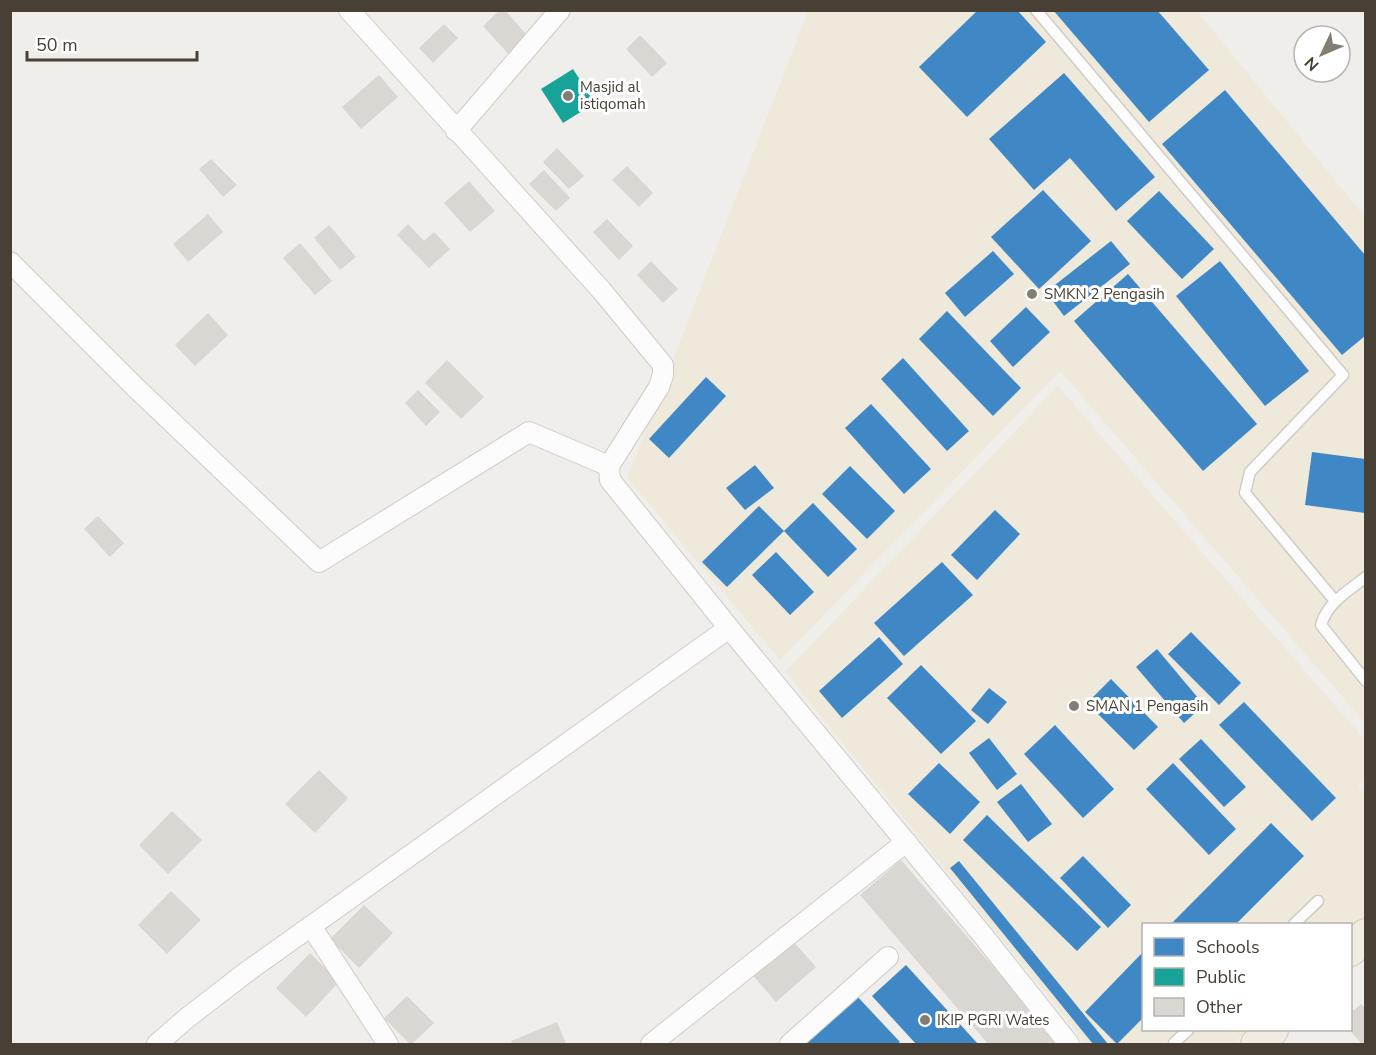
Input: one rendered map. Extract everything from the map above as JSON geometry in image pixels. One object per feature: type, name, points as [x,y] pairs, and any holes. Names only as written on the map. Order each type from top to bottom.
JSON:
[{"type":"main road","points":[[1352,948],[1365,935]]},
{"type":"main road","points":[[1257,1044],[1270,1031]]},
{"type":"street","points":[[349,10],[602,291],[663,364],[663,375],[659,387],[609,466],[610,480],[1069,1044]]},
{"type":"street","points":[[456,130],[560,10]]},
{"type":"street","points":[[10,262],[135,387],[319,562],[530,432],[609,466]]},
{"type":"street","points":[[157,1044],[248,971],[729,628]]},
{"type":"street","points":[[651,1044],[906,842]]},
{"type":"street","points":[[311,926],[388,1044]]},
{"type":"street","points":[[790,1044],[888,957]]},
{"type":"lane","points":[[1035,10],[1343,375],[1250,472],[1245,493],[1335,602]]},
{"type":"lane","points":[[1365,577],[1324,613],[1321,625],[1365,681]]},
{"type":"lane","points":[[1295,923],[1318,901]]},
{"type":"lane","points":[[1174,1043],[1186,1031]]},
{"type":"shaded area","name":"SMKN 2 Pengasih","points":[[808,11],[1197,11],[1365,217],[1365,723],[1060,371],[780,660],[627,478]]},
{"type":"shaded area","name":"SMAN 1 Pengasih","points":[[1058,386],[1365,740],[1365,778],[1358,785],[1365,794],[1365,917],[1352,930],[1352,923],[1142,923],[1142,1031],[1247,1031],[1233,1044],[1087,1044],[785,672]]},
{"type":"building: Schools","points":[[978,10],[1017,10],[1046,42],[967,117],[919,67]]},
{"type":"building: Schools","points":[[1053,10],[1157,10],[1209,70],[1149,122]]},
{"type":"building: Schools","points":[[1064,73],[1155,177],[1116,211],[1070,158],[1034,190],[989,139]]},
{"type":"building: Schools","points":[[1225,90],[1365,255],[1365,336],[1342,355],[1162,144]]},
{"type":"building: Schools","points":[[1043,190],[1091,241],[1039,289],[991,237]]},
{"type":"building: Schools","points":[[1159,191],[1214,249],[1182,279],[1127,221]]},
{"type":"building: Schools","points":[[1111,241],[1130,264],[1064,316],[1046,292]]},
{"type":"building: Schools","points":[[993,251],[1014,274],[965,317],[945,293]]},
{"type":"building: Schools","points":[[1220,261],[1309,371],[1265,406],[1176,296]]},
{"type":"building: Schools","points":[[1128,274],[1257,424],[1203,471],[1074,321]]},
{"type":"building: Schools","points":[[1026,307],[1050,332],[1013,367],[990,341]]},
{"type":"building: Schools","points":[[947,311],[1021,388],[993,416],[919,339]]},
{"type":"building: Schools","points":[[903,358],[969,431],[947,451],[881,379]]},
{"type":"building: Schools","points":[[706,377],[726,396],[669,458],[649,439]]},
{"type":"building: Schools","points":[[871,404],[931,469],[904,494],[845,428]]},
{"type":"building: Schools","points":[[1312,452],[1365,459],[1365,513],[1305,505]]},
{"type":"building: Schools","points":[[755,465],[774,488],[745,510],[726,488]]},
{"type":"building: Schools","points":[[850,466],[895,511],[867,539],[822,494]]},
{"type":"building: Schools","points":[[813,503],[857,549],[828,577],[784,531]]},
{"type":"building: Schools","points":[[759,506],[784,531],[727,587],[702,562]]},
{"type":"building: Schools","points":[[995,510],[1020,534],[977,580],[951,555]]},
{"type":"building: Schools","points":[[776,552],[814,592],[790,615],[752,575]]},
{"type":"building: Schools","points":[[942,562],[973,595],[904,656],[874,623]]},
{"type":"building: Schools","points":[[1191,632],[1241,683],[1219,705],[1168,654]]},
{"type":"building: Schools","points":[[879,637],[903,664],[842,718],[819,691]]},
{"type":"building: Schools","points":[[1157,649],[1204,705],[1184,723],[1136,667]]},
{"type":"building: Schools","points":[[921,665],[976,721],[941,754],[887,698]]},
{"type":"building: Schools","points":[[1111,679],[1158,727],[1134,750],[1087,703]]},
{"type":"building: Schools","points":[[989,688],[1007,702],[988,724],[971,710]]},
{"type":"building: Schools","points":[[1244,702],[1336,798],[1312,821],[1219,725]]},
{"type":"building: Schools","points":[[1055,725],[1114,789],[1083,818],[1024,754]]},
{"type":"building: Schools","points":[[989,738],[1017,774],[997,790],[969,753]]},
{"type":"building: Schools","points":[[1201,739],[1246,787],[1224,807],[1179,759]]},
{"type":"building: Schools","points":[[939,763],[980,802],[950,834],[908,794]]},
{"type":"building: Schools","points":[[1173,763],[1236,829],[1209,855],[1146,789]]},
{"type":"building: Schools","points":[[1021,784],[1052,824],[1028,842],[997,802]]},
{"type":"building: Schools","points":[[987,815],[1101,927],[1077,951],[963,840]]},
{"type":"building: Schools","points":[[1271,823],[1304,856],[1237,923],[1172,923]]},
{"type":"building: Schools","points":[[1083,856],[1131,905],[1108,928],[1060,878]]},
{"type":"building: Schools","points":[[959,861],[1108,1044],[1093,1044],[950,868]]},
{"type":"building: Schools","points":[[1142,953],[1142,1019],[1117,1044],[1085,1012]]},
{"type":"building: Schools","name":"IKIP PGRI Wates","points":[[906,965],[978,1044],[916,1044],[872,996]]},
{"type":"building: Schools","name":"IKIP PGRI Wates","points":[[855,994],[900,1042],[897,1044],[801,1044]]},
{"type":"building: Public","name":"Masjid al istiqomah","points":[[573,69],[595,103],[563,123],[541,89]]},
{"type":"building: Other","points":[[500,10],[505,10],[532,41],[512,58],[483,26]]},
{"type":"building: Other","points":[[444,24],[458,38],[433,63],[419,48]]},
{"type":"building: Other","points":[[640,35],[667,63],[652,77],[626,49]]},
{"type":"building: Other","points":[[379,75],[398,97],[361,129],[342,107]]},
{"type":"building: Other","points":[[557,148],[584,176],[569,189],[543,162]]},
{"type":"building: Other","points":[[211,159],[237,185],[223,197],[199,169]]},
{"type":"building: Other","points":[[627,166],[653,193],[639,207],[612,180]]},
{"type":"building: Other","points":[[544,170],[570,198],[556,211],[529,184]]},
{"type":"building: Other","points":[[469,181],[495,211],[470,232],[444,203]]},
{"type":"building: Other","points":[[208,214],[223,232],[188,262],[173,244]]},
{"type":"building: Other","points":[[607,219],[633,246],[619,260],[593,232]]},
{"type":"building: Other","points":[[408,224],[424,241],[434,232],[450,249],[429,268],[397,235]]},
{"type":"building: Other","points":[[329,225],[356,257],[340,270],[314,238]]},
{"type":"building: Other","points":[[300,243],[332,281],[315,295],[283,258]]},
{"type":"building: Other","points":[[651,261],[678,289],[663,303],[637,275]]},
{"type":"building: Other","points":[[208,313],[228,335],[195,366],[175,345]]},
{"type":"building: Other","points":[[447,360],[484,397],[461,419],[425,383]]},
{"type":"building: Other","points":[[418,390],[440,412],[426,426],[405,403]]},
{"type":"building: Other","points":[[98,516],[124,543],[110,557],[84,529]]},
{"type":"building: Other","points":[[319,770],[348,798],[315,833],[285,804]]},
{"type":"building: Other","points":[[172,811],[202,840],[168,874],[139,845]]},
{"type":"building: Other","points":[[901,860],[1060,1044],[988,1044],[860,895]]},
{"type":"building: Other","points":[[171,891],[201,920],[167,954],[138,925]]},
{"type":"building: Other","points":[[364,905],[393,933],[359,968],[330,939]]},
{"type":"building: Other","points":[[790,938],[816,967],[776,1002],[750,972]]},
{"type":"building: Other","points":[[310,953],[339,982],[306,1017],[276,988]]},
{"type":"building: Other","points":[[407,996],[434,1023],[412,1044],[384,1018]]},
{"type":"building: Other","points":[[1361,1004],[1366,1009],[1366,1044],[1362,1044],[1350,1031],[1352,1031],[1352,1011]]},
{"type":"building: Other","points":[[557,1022],[566,1044],[512,1044],[511,1041]]},
{"type":"place","name":"Masjid al istiqomah","points":[[568,96]]},
{"type":"place","name":"SMKN 2 Pengasih","points":[[1032,294]]},
{"type":"place","name":"SMAN 1 Pengasih","points":[[1074,706]]},
{"type":"place","name":"IKIP PGRI Wates","points":[[925,1020]]}]
